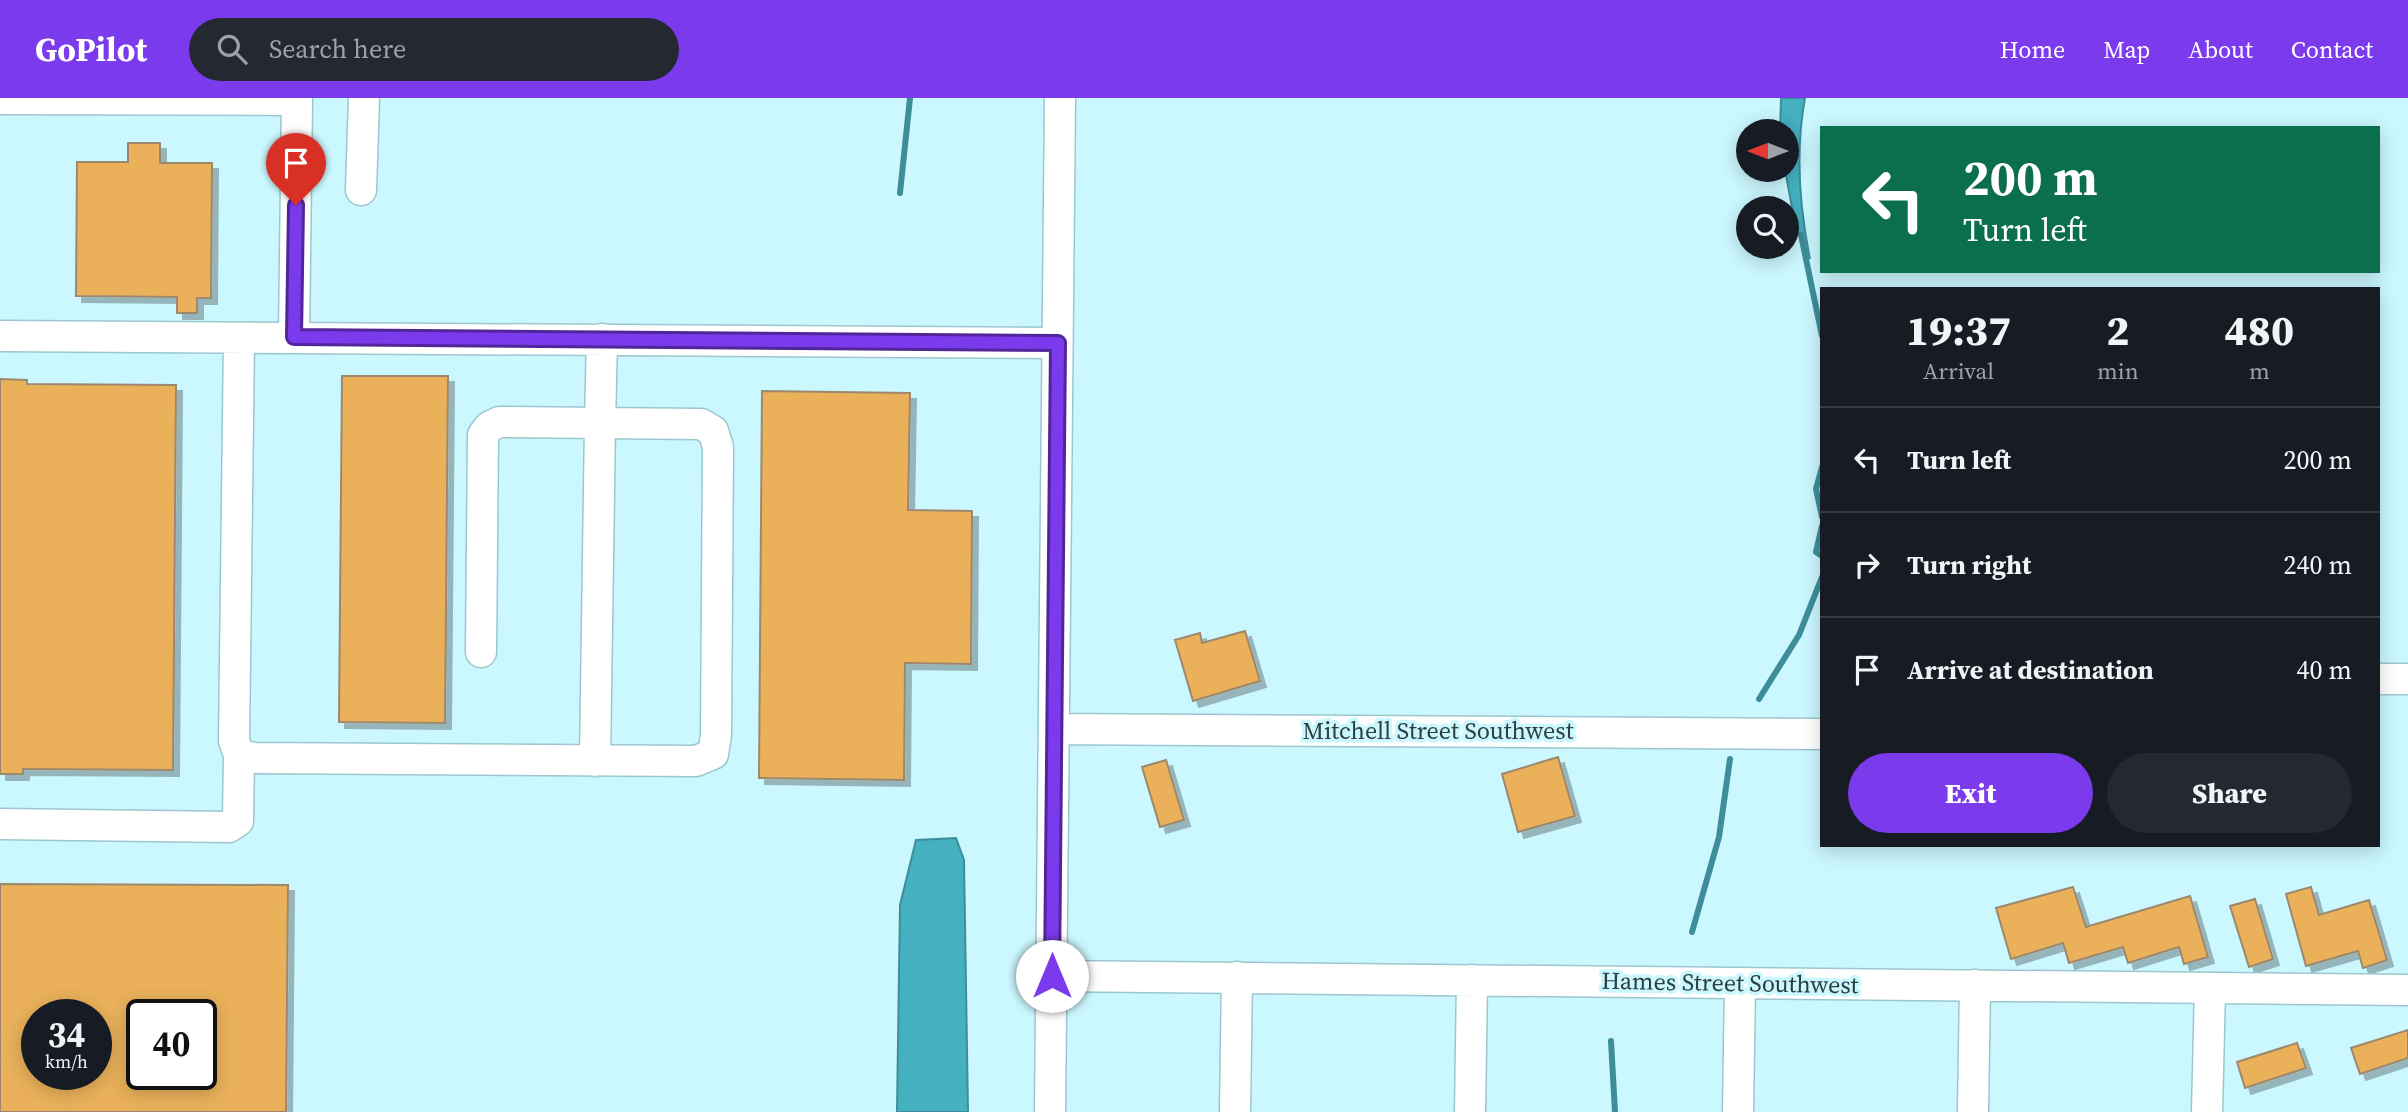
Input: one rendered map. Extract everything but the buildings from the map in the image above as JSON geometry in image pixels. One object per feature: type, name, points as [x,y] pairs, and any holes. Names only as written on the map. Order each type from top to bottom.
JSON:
[{"type":"street","points":[[361,190],[364,98]]},
{"type":"street","points":[[1050,1112],[1060,98]]},
{"type":"street","points":[[0,99],[297,99],[294,337]]},
{"type":"street","points":[[0,336],[1058,343]]},
{"type":"street","points":[[0,824],[229,827],[238,821],[239,755],[234,741],[239,338]]},
{"type":"street","points":[[595,761],[602,339]]},
{"type":"street","points":[[239,755],[256,758],[696,761],[713,754],[716,735],[718,447],[713,431],[701,424],[499,422],[489,427],[483,435],[481,652]]},
{"type":"street","points":[[2380,679],[2408,679]]},
{"type":"street","name":"Mitchell Street Southwest","points":[[1054,729],[1820,734]]},
{"type":"street","name":"Hames Street Southwest","points":[[1052,976],[2408,990]]},
{"type":"street","points":[[1235,1112],[1237,977]]},
{"type":"street","points":[[1470,1112],[1472,980]]},
{"type":"street","points":[[1738,1112],[1740,983]]},
{"type":"street","points":[[1973,1112],[1975,985]]},
{"type":"street","points":[[2207,1112],[2210,988]]},
{"type":"water","points":[[1781,98],[1805,98],[1799,158],[1799,119],[1780,119]]},
{"type":"water","points":[[1799,158],[1803,219],[1810,259],[1799,235],[1799,196],[1790,196],[1787,182],[1799,182]]},
{"type":"water","points":[[956,838],[964,860],[968,1112],[897,1112],[900,905],[916,840]]},
{"type":"waterway","points":[[900,193],[910,98]]},
{"type":"waterway","points":[[1801,235],[1820,326]]},
{"type":"waterway","points":[[1820,474],[1816,489],[1820,508]]},
{"type":"waterway","points":[[1820,535],[1816,552],[1820,555]]},
{"type":"waterway","points":[[1759,699],[1799,635],[1820,582]]},
{"type":"waterway","points":[[1692,932],[1719,837],[1730,759]]},
{"type":"waterway","points":[[1611,1041],[1615,1112]]},
{"type":"route","points":[[296,205],[294,337],[1058,343],[1052,976]]}]
